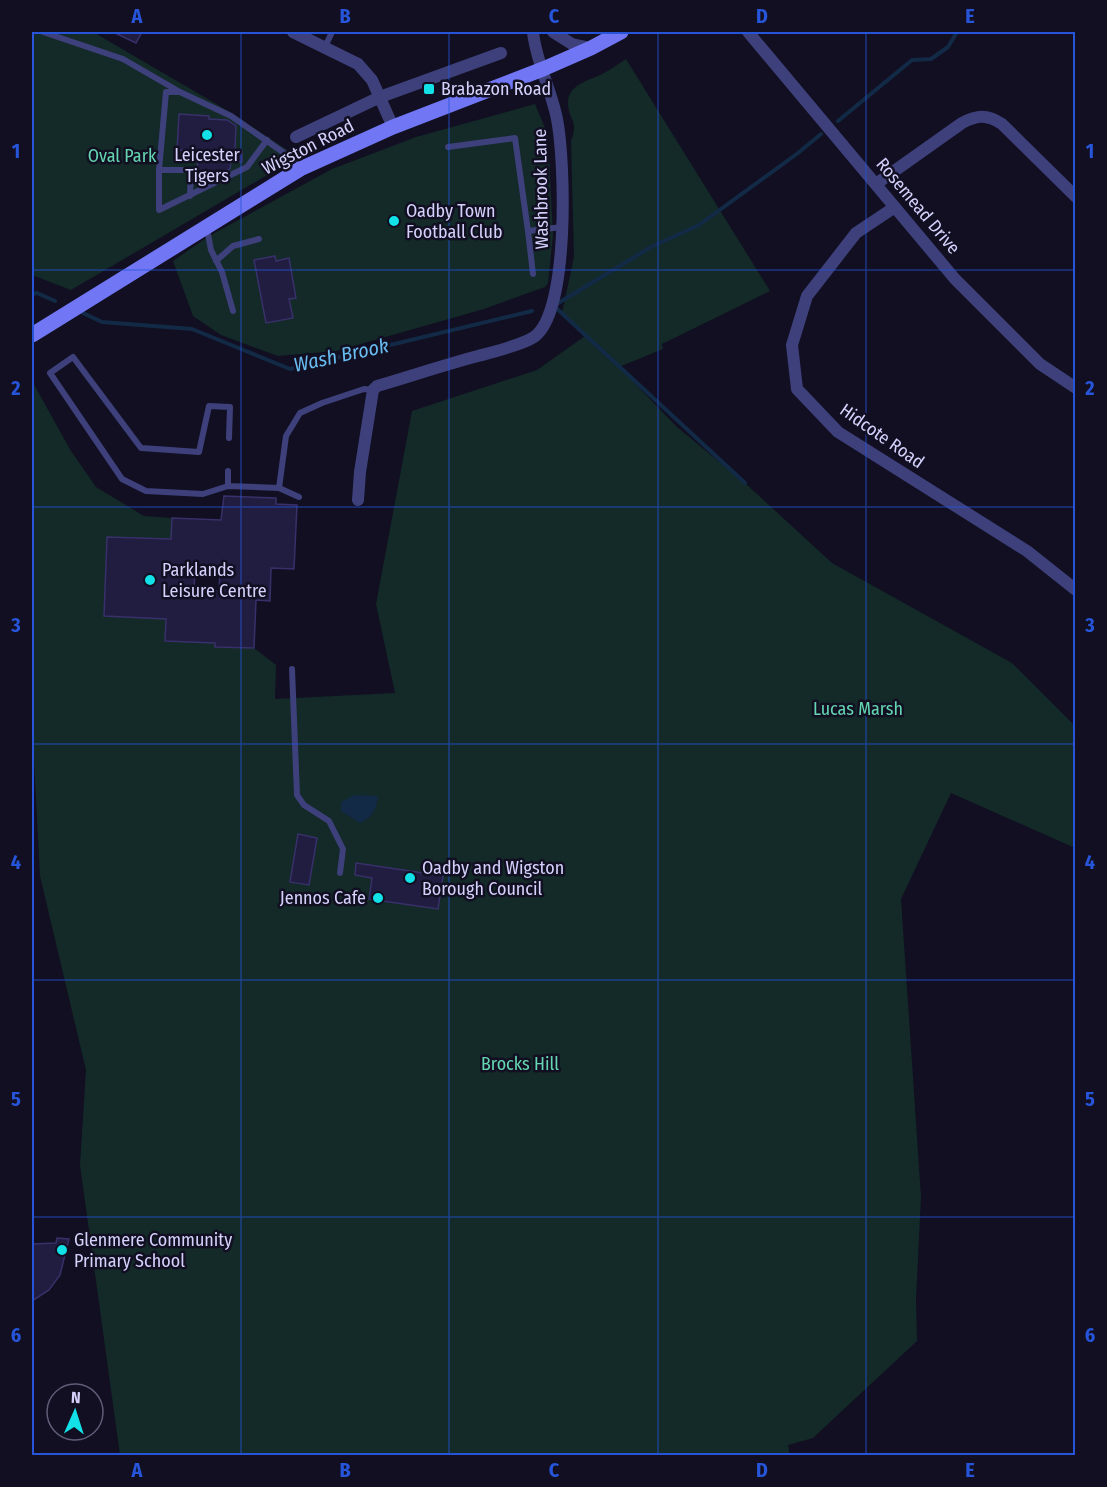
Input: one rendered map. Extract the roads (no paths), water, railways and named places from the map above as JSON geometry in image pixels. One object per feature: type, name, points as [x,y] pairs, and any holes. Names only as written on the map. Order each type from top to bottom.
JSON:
[{"type":"main road","name":"Wigston Road","points":[[32,335],[206,225],[300,170],[393,127],[543,69],[621,32]]},
{"type":"street","points":[[293,32],[358,64],[372,80],[393,127]]},
{"type":"street","points":[[533,32],[536,57],[543,69]]},
{"type":"street","points":[[553,32],[572,44],[591,48]]},
{"type":"street","name":"Rosemead Drive","points":[[748,32],[955,279],[1040,364],[1076,388]]},
{"type":"street","name":"Wigston Road","points":[[296,137],[380,97],[501,53]]},
{"type":"street","name":"Washbrook Lane","points":[[373,390],[377,386],[494,352],[534,337],[544,326],[556,285],[562,227],[560,138],[543,69]]},
{"type":"street","points":[[876,184],[962,123],[983,115],[1002,124],[1076,197]]},
{"type":"street","name":"Hidcote Road","points":[[895,207],[856,233],[807,296],[792,345],[797,389],[838,432],[1027,551],[1076,590]]},
{"type":"street","points":[[358,500],[360,472],[373,390]]},
{"type":"lane","points":[[43,32],[123,59],[180,92],[231,116],[290,157],[300,170]]},
{"type":"lane","points":[[325,47],[332,32]]},
{"type":"lane","points":[[180,92],[166,92],[159,170],[159,210],[247,167],[267,140]]},
{"type":"lane","points":[[448,147],[515,138],[533,274]]},
{"type":"lane","points":[[159,170],[191,171],[190,195]]},
{"type":"lane","points":[[206,225],[211,250],[226,284],[233,311]]},
{"type":"lane","points":[[528,231],[562,227]]},
{"type":"lane","points":[[216,261],[233,246],[259,239]]},
{"type":"lane","points":[[229,438],[230,407],[209,406],[199,452],[141,448],[73,357],[50,373],[122,479],[147,491],[203,494],[228,486],[279,488],[299,497]]},
{"type":"lane","name":"Washbrook Lane","points":[[279,488],[286,436],[300,413],[364,389],[373,390]]},
{"type":"lane","points":[[228,471],[228,486]]},
{"type":"lane","points":[[292,669],[297,795],[304,805],[329,821],[343,849],[340,873]]},
{"type":"water","points":[[354,795],[378,796],[373,812],[360,823],[341,811],[341,802]]},
{"type":"waterway","name":"Wash Brook","points":[[838,121],[912,60],[931,59],[948,47],[957,32]]},
{"type":"waterway","points":[[555,305],[651,247],[699,225],[821,134]]},
{"type":"waterway","name":"Wash Brook","points":[[32,294],[37,293],[55,301]]},
{"type":"waterway","name":"Wash Brook","points":[[554,306],[745,483]]},
{"type":"waterway","name":"Wash Brook","points":[[83,313],[102,322],[192,329],[290,369],[532,311]]},
{"type":"place","name":"Brabazon Road","points":[[429,89]]},
{"type":"place","name":"Leicester Tigers","points":[[207,135]]},
{"type":"place","name":"Oadby Town Football Club","points":[[394,221]]},
{"type":"place","name":"Parklands Leisure Centre","points":[[150,580]]},
{"type":"place","name":"Oadby and Wigston Borough Council","points":[[410,878]]},
{"type":"place","name":"Jennos Cafe","points":[[378,898]]},
{"type":"place","name":"Glenmere Community Primary School","points":[[62,1250]]},
{"type":"park label","name":"Oval Park","points":[[122,156]]},
{"type":"park label","name":"Lucas Marsh","points":[[858,709]]},
{"type":"park label","name":"Brocks Hill","points":[[520,1064]]}]
